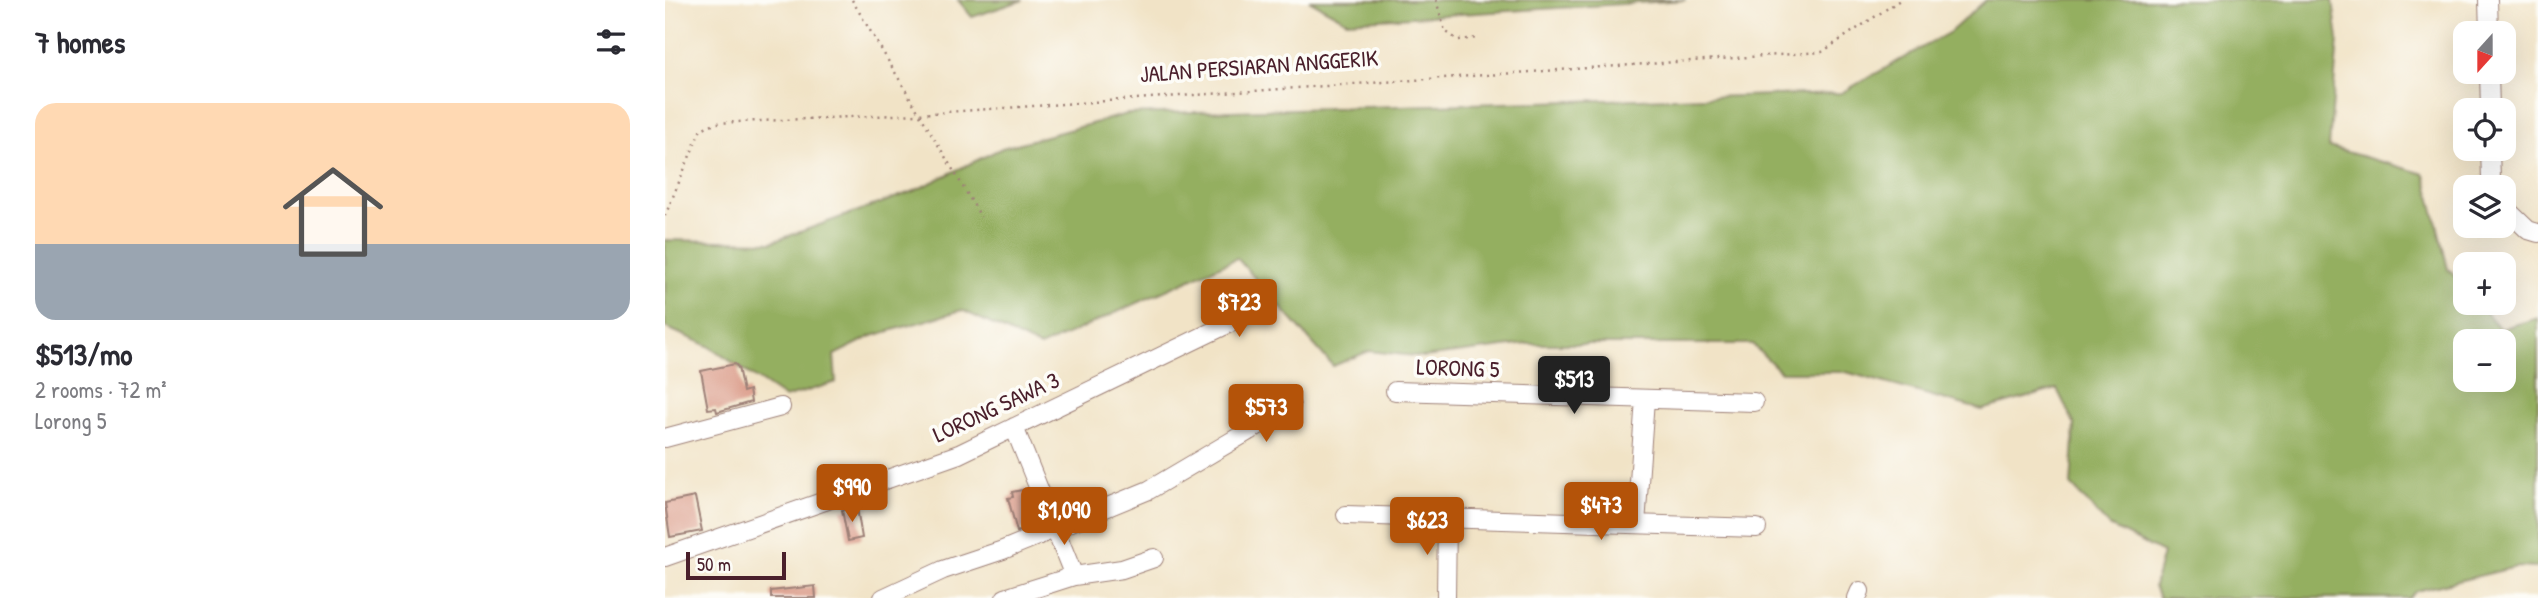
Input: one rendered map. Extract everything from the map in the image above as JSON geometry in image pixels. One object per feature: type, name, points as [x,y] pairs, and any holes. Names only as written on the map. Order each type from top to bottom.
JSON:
[{"type":"street","points":[[2489,0],[2489,21]]},
{"type":"street","points":[[2516,218],[2528,230],[2538,233]]},
{"type":"street","name":"LORONG SAWA 3","points":[[665,557],[959,454],[1259,309]]},
{"type":"street","name":"LORONG 5","points":[[1395,391],[1754,402]]},
{"type":"street","points":[[1636,524],[1645,399]]},
{"type":"street","points":[[883,598],[943,570],[1054,530],[1149,490],[1291,406]]},
{"type":"street","points":[[665,438],[782,407]]},
{"type":"street","points":[[1014,428],[1074,576]]},
{"type":"street","points":[[1346,515],[1757,528]]},
{"type":"street","points":[[1446,598],[1447,517]]},
{"type":"street","points":[[1005,598],[1074,576],[1122,569],[1154,558]]},
{"type":"path","points":[[852,0],[917,114],[981,217]]},
{"type":"path","points":[[1436,0],[1445,31],[1458,40],[1478,38]]},
{"type":"path","name":"JALAN PERSIARAN ANGGERIK","points":[[665,216],[701,129],[706,125],[917,114],[1822,52],[1900,0]]},
{"type":"green space","points":[[958,0],[1023,0],[972,17]]},
{"type":"green space","points":[[1309,0],[1686,0],[1347,21]]},
{"type":"green space","points":[[1986,0],[2333,0],[2338,40],[2329,147],[2425,174],[2448,269],[2453,275],[2453,315],[2488,315],[2500,329],[2538,318],[2538,568],[2516,567],[2416,591],[2409,598],[2159,598],[2154,586],[2163,553],[2109,526],[2071,485],[2075,425],[2057,389],[1982,410],[1846,372],[1781,372],[1752,344],[1527,344],[1424,357],[1369,351],[1333,366],[1237,258],[1040,347],[962,310],[872,336],[834,355],[836,382],[785,398],[708,346],[665,327],[665,240],[772,242],[914,191],[1002,148],[1127,114],[1841,93],[1950,32]]},
{"type":"building","points":[[735,364],[743,392],[749,390],[751,402],[717,412],[716,408],[708,409],[701,371]]},
{"type":"building","points":[[1027,489],[1040,522],[1017,532],[1008,498],[1013,497],[1012,492]]},
{"type":"building","points":[[695,497],[702,531],[670,537],[665,503]]},
{"type":"building","points":[[857,508],[862,538],[848,541],[842,510]]},
{"type":"building","points":[[815,586],[816,598],[771,598],[771,591]]}]
